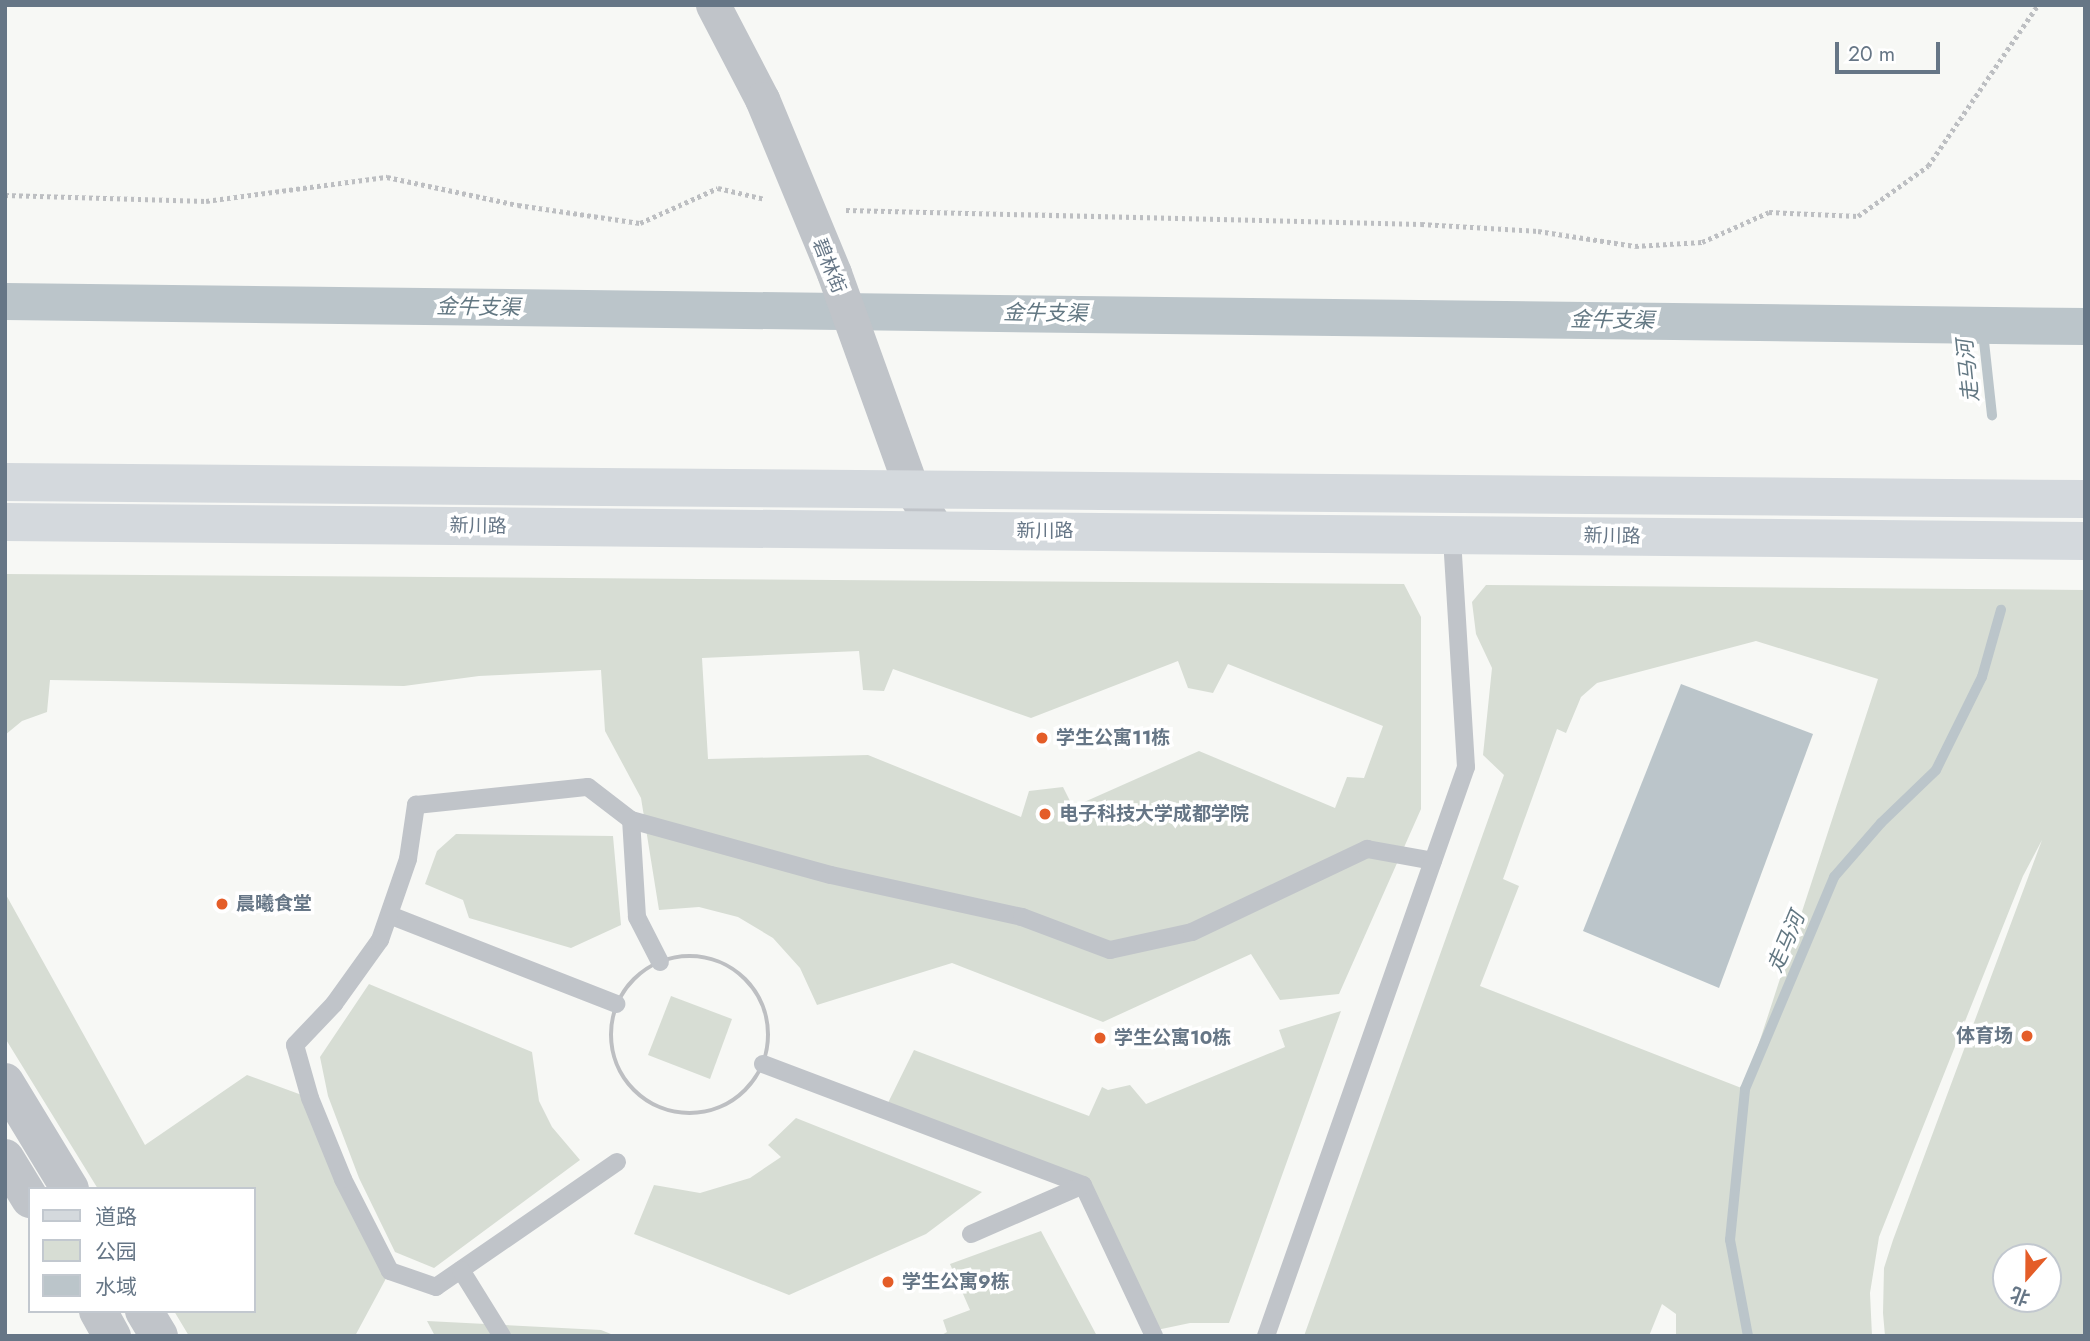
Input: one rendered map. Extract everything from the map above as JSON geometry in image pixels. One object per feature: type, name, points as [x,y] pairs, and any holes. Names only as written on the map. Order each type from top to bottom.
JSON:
[{"type":"main road","name":"新川路","points":[[5,482],[2085,499]]},
{"type":"main road","name":"新川路","points":[[5,522],[2085,541]]},
{"type":"street","name":"碧林街","points":[[713,5],[762,99],[834,273],[912,490],[937,530]]},
{"type":"street","points":[[5,1082],[69,1187]]},
{"type":"street","points":[[5,1158],[28,1196]]},
{"type":"street","points":[[99,1313],[113,1336]]},
{"type":"street","points":[[145,1313],[159,1336]]},
{"type":"lane","points":[[1266,1336],[1466,767],[1452,535]]},
{"type":"lane","points":[[617,1162],[436,1287],[390,1271],[343,1179],[310,1098],[295,1045],[334,1003],[392,916],[416,805],[588,788],[631,820],[831,875],[1022,917],[1110,950],[1192,932],[1367,849],[1433,861]]},
{"type":"lane","points":[[631,820],[637,917],[660,962]]},
{"type":"lane","points":[[392,916],[616,1004]]},
{"type":"lane","points":[[763,1064],[1083,1185],[1154,1336]]},
{"type":"lane","points":[[971,1234],[1083,1185]]},
{"type":"lane","points":[[461,1270],[502,1336]]},
{"type":"path","points":[[5,195],[206,201],[387,177],[518,205],[640,223],[718,188],[805,208],[1421,224],[1538,231],[1635,246],[1702,242],[1769,212],[1857,216],[1928,166],[2038,5]]},
{"type":"path","points":[[678,956],[706,957],[731,966],[752,984],[765,1008],[770,1035],[763,1064],[753,1084],[735,1101],[712,1112],[686,1114],[661,1109],[639,1096],[617,1065],[610,1028],[616,1004],[631,981],[660,962],[678,956]]},
{"type":"green space","points":[[5,574],[1404,584],[1421,617],[1421,809],[1339,994],[1280,1000],[1251,954],[1103,1022],[952,963],[817,1005],[800,968],[773,938],[738,917],[699,907],[659,910],[641,798],[605,731],[601,670],[479,676],[404,686],[50,680],[47,712],[22,721],[5,735]],"holes":[[[859,651],[863,690],[884,691],[893,669],[1031,718],[1178,661],[1188,688],[1213,693],[1228,664],[1383,726],[1364,778],[1347,777],[1335,808],[1199,751],[1073,807],[1063,787],[1029,791],[1021,817],[868,755],[708,759],[702,658]]]},
{"type":"green space","points":[[1486,585],[2085,590],[2085,1336],[1885,1336],[1883,1313],[1884,1268],[1893,1240],[2042,840],[2023,876],[1879,1237],[1870,1293],[1872,1336],[1676,1336],[1676,1314],[1662,1304],[1649,1336],[1304,1336],[1504,775],[1483,755],[1492,668],[1476,634],[1472,602]],"holes":[[[1756,641],[1878,679],[1744,1089],[1480,986],[1519,886],[1503,879],[1557,729],[1566,733],[1581,697],[1597,683]]]},
{"type":"green space","points":[[456,834],[613,836],[621,925],[571,948],[469,918],[463,900],[425,884],[437,851]]},
{"type":"green space","points":[[5,893],[145,1145],[247,1075],[310,1098],[390,1271],[355,1336],[189,1336],[175,1313],[256,1313],[256,1187],[97,1187],[5,1038]]},
{"type":"green space","points":[[369,984],[532,1052],[539,1101],[552,1127],[580,1160],[434,1268],[395,1252],[359,1178],[328,1096],[320,1057]]},
{"type":"green space","points":[[671,996],[732,1019],[710,1079],[648,1055]]},
{"type":"green space","points":[[1341,1011],[1229,1323],[1190,1323],[1152,1331],[1083,1185],[884,1111],[914,1050],[1089,1116],[1102,1087],[1108,1090],[1130,1085],[1146,1104],[1285,1047],[1279,1030]]},
{"type":"green space","points":[[796,1118],[982,1192],[926,1234],[789,1295],[634,1234],[654,1185],[700,1193],[750,1178],[781,1157],[768,1145]]},
{"type":"green space","points":[[1041,1231],[1097,1336],[940,1336],[947,1332],[943,1320],[970,1310],[950,1264]]},
{"type":"green space","points":[[427,1321],[601,1330],[616,1336],[435,1336]]},
{"type":"water","points":[[1681,684],[1813,734],[1719,988],[1583,931]]},
{"type":"waterway","name":"金牛支渠","points":[[5,301],[2085,326]]},
{"type":"waterway","name":"走马河","points":[[1982,323],[1992,415]]},
{"type":"waterway","name":"走马河","points":[[1748,1336],[1730,1240],[1745,1089],[1834,877],[1881,823],[1936,770],[1982,677],[2001,610]]},
{"type":"place","name":"学生公寓11栋","points":[[1042,738]]},
{"type":"place","name":"电子科技大学成都学院","points":[[1045,814]]},
{"type":"place","name":"晨曦食堂","points":[[222,904]]},
{"type":"place","name":"体育场","points":[[2027,1036]]},
{"type":"place","name":"学生公寓10栋","points":[[1100,1038]]},
{"type":"place","name":"学生公寓9栋","points":[[888,1282]]}]
